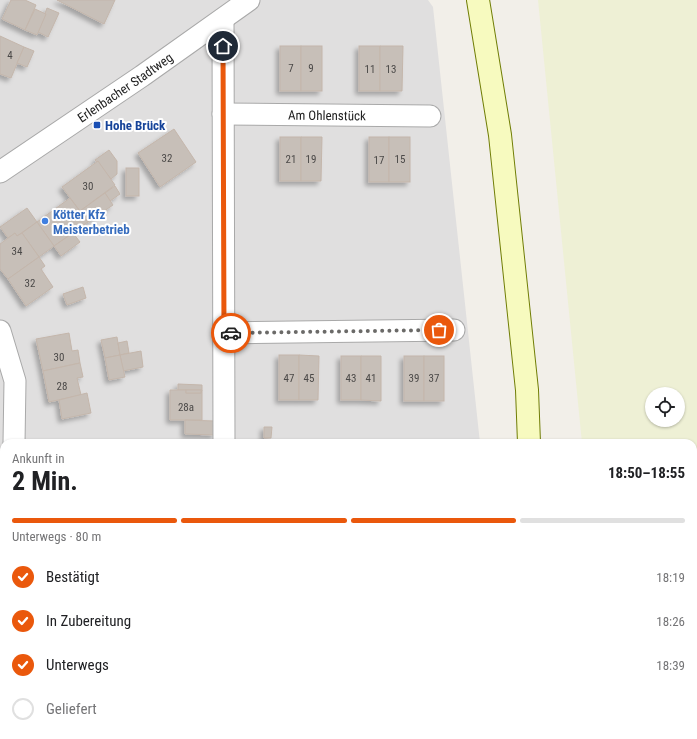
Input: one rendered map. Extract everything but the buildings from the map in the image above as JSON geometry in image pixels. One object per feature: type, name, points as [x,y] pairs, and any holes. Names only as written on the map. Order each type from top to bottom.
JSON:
[{"type":"main road","points":[[478,0],[500,135],[527,390],[529,439]]},
{"type":"street","name":"Erlenbacher Stadtweg","points":[[0,172],[223,19],[247,0]]},
{"type":"street","points":[[223,19],[224,439]]},
{"type":"street","name":"Am Ohlenstück","points":[[224,114],[430,116]]},
{"type":"street","points":[[224,333],[454,330]]},
{"type":"street","points":[[0,331],[15,381],[14,439]]},
{"type":"shaded area","points":[[0,0],[428,0],[433,7],[480,439],[0,439]]},
{"type":"green space","points":[[538,0],[697,0],[697,439],[582,439]]},
{"type":"way so far","points":[[231,333],[439,330]]},
{"type":"place","name":"Hohe Brück","points":[[97,125]]},
{"type":"place","name":"Kötter Kfz Meisterbetrieb","points":[[45,221]]},
{"type":"route","points":[[223,46],[224,333],[231,333]]}]
